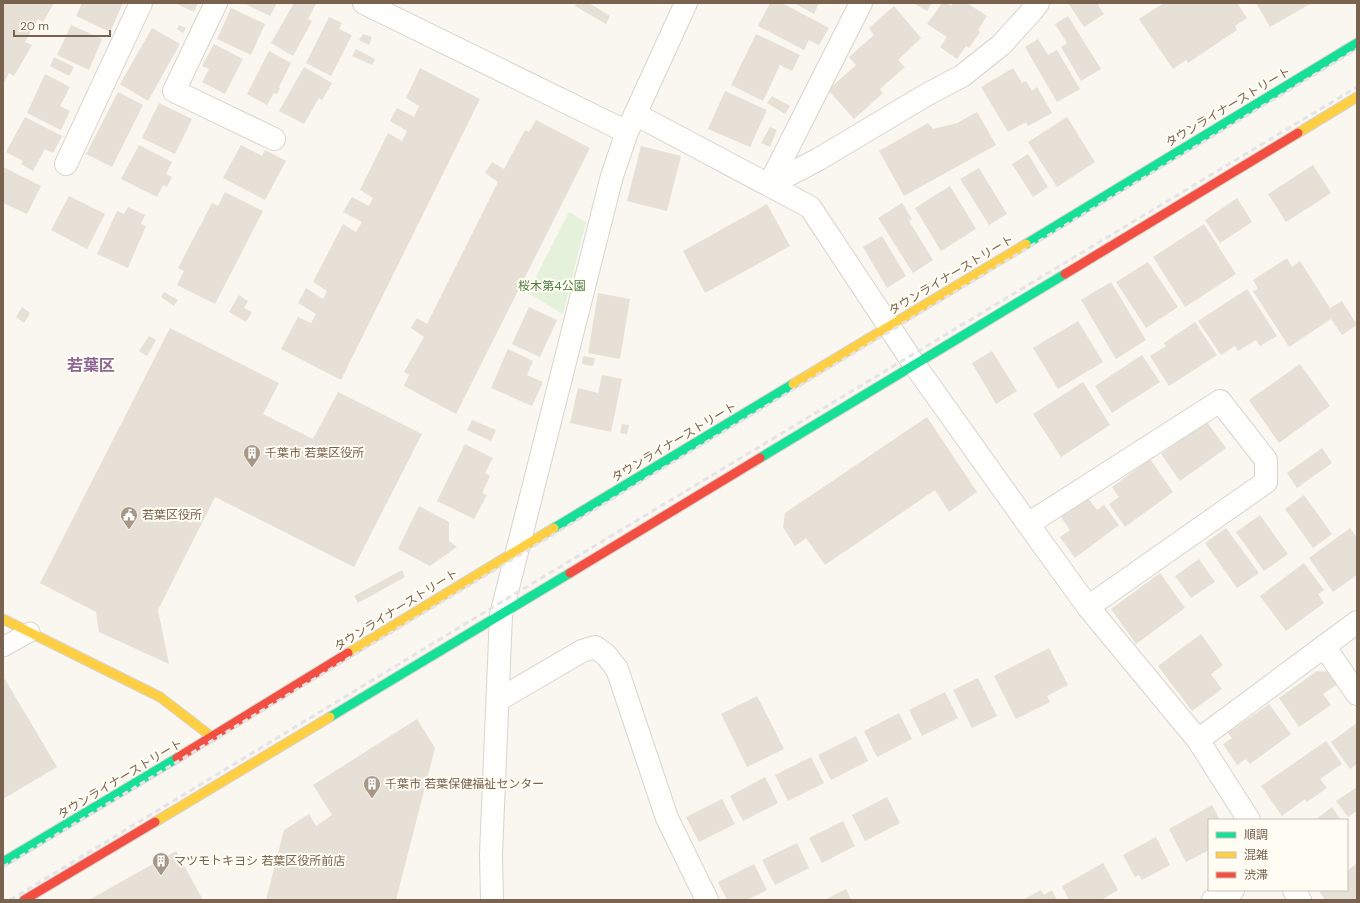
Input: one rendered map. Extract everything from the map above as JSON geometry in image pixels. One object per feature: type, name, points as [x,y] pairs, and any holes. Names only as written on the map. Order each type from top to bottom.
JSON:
[{"type":"street","points":[[66,164],[141,3]]},
{"type":"street","points":[[216,3],[174,90],[274,140]]},
{"type":"street","points":[[364,3],[768,185],[810,207],[888,327],[1088,608],[1198,740],[1248,819]]},
{"type":"street","points":[[492,900],[491,854],[501,615],[612,176],[631,123],[686,3]]},
{"type":"street","points":[[768,185],[861,3]]},
{"type":"street","points":[[768,185],[819,159],[926,95],[962,76],[1001,45],[1038,3]]},
{"type":"street","name":"タウンライナーストリート","points":[[3,862],[212,737],[518,549],[1357,43]]},
{"type":"street","points":[[24,900],[501,615],[1357,97]]},
{"type":"street","points":[[1028,524],[1220,401],[1266,460],[1266,482],[1088,608]]},
{"type":"street","points":[[3,619],[160,697],[212,737]]},
{"type":"street","points":[[1198,740],[1357,622]]},
{"type":"street","points":[[1324,646],[1357,694]]},
{"type":"street","points":[[498,700],[582,651],[595,647],[606,655],[617,669],[667,818],[707,900]]},
{"type":"street","points":[[1213,900],[1231,891]]},
{"type":"street","points":[[1295,891],[1300,900]]},
{"type":"lane","points":[[3,647],[30,632]]},
{"type":"green space","name":"桜木第4公園","points":[[569,212],[586,222],[563,314],[528,293]]},
{"type":"building","points":[[3,3],[54,3],[43,22],[38,19],[25,42],[32,45],[14,76],[9,73],[3,84]]},
{"type":"building","points":[[82,3],[123,3],[110,32],[76,16]]},
{"type":"building","points":[[175,3],[198,3],[194,12]]},
{"type":"building","points":[[243,3],[277,3],[270,16]]},
{"type":"building","points":[[294,3],[316,4],[308,19],[312,21],[293,56],[271,43]]},
{"type":"building","points":[[577,3],[589,3],[610,16],[606,24],[575,6]]},
{"type":"building","points":[[770,3],[782,3],[829,28],[819,45],[809,40],[804,50],[758,26]]},
{"type":"building","points":[[794,3],[819,3],[814,14]]},
{"type":"building","points":[[913,3],[932,3],[927,11]]},
{"type":"building","points":[[942,3],[947,3],[951,6],[953,3],[967,3],[987,16],[978,30],[980,32],[969,48],[966,46],[957,59],[940,47],[947,37],[927,24]]},
{"type":"building","points":[[1068,3],[1101,3],[1098,5],[1104,14],[1084,27]]},
{"type":"building","points":[[1164,3],[1237,3],[1247,18],[1235,26],[1237,30],[1188,63],[1186,60],[1173,69],[1139,19]]},
{"type":"building","points":[[1256,3],[1312,3],[1270,27]]},
{"type":"building","points":[[894,6],[921,38],[898,60],[905,67],[880,89],[883,93],[854,119],[828,90],[856,65],[849,57],[874,35],[869,28]]},
{"type":"building","points":[[231,8],[265,24],[251,55],[217,39]]},
{"type":"building","points":[[1068,16],[1101,69],[1081,81],[1061,47],[1067,43],[1055,24]]},
{"type":"building","points":[[329,17],[342,23],[339,29],[352,35],[331,76],[306,63]]},
{"type":"building","points":[[71,25],[102,39],[89,70],[57,55]]},
{"type":"building","points":[[179,25],[186,28],[183,33],[177,29]]},
{"type":"building","points":[[152,28],[180,44],[148,101],[120,84]]},
{"type":"building","points":[[363,34],[372,37],[369,45],[359,40]]},
{"type":"building","points":[[756,34],[800,55],[792,71],[780,65],[763,101],[731,85]]},
{"type":"building","points":[[1038,39],[1048,55],[1057,50],[1080,89],[1057,102],[1025,47]]},
{"type":"building","points":[[214,44],[243,59],[225,94],[202,82],[209,69],[202,66]]},
{"type":"building","points":[[356,49],[375,59],[372,65],[352,56]]},
{"type":"building","points":[[269,51],[291,63],[277,94],[274,93],[267,105],[247,94]]},
{"type":"building","points":[[54,57],[74,67],[69,76],[50,66]]},
{"type":"building","points":[[304,67],[332,83],[322,100],[319,98],[304,124],[279,111]]},
{"type":"building","points":[[420,68],[480,99],[341,380],[281,349],[298,317],[311,323],[316,314],[298,303],[306,288],[323,299],[327,291],[313,282],[343,224],[356,232],[362,222],[343,212],[352,197],[369,206],[373,198],[360,190],[388,133],[402,141],[407,131],[390,121],[397,108],[414,117],[419,106],[406,98]]},
{"type":"building","points":[[1013,68],[1022,83],[1026,81],[1032,91],[1037,87],[1052,113],[1028,126],[1026,122],[1008,132],[981,87]]},
{"type":"building","points":[[45,74],[70,87],[60,106],[70,111],[61,130],[27,113]]},
{"type":"building","points":[[725,91],[767,110],[750,147],[708,129]]},
{"type":"building","points":[[118,92],[143,105],[112,167],[86,154]]},
{"type":"building","points":[[772,96],[790,106],[785,114],[767,103]]},
{"type":"building","points":[[159,103],[192,119],[175,154],[142,138]]},
{"type":"building","points":[[977,112],[996,145],[904,196],[879,151],[928,123],[933,129],[957,123]]},
{"type":"building","points":[[25,117],[62,136],[53,153],[45,149],[33,171],[21,164],[23,161],[6,152]]},
{"type":"building","points":[[1067,117],[1095,162],[1057,187],[1028,142]]},
{"type":"building","points":[[536,120],[590,148],[456,414],[404,386],[409,375],[404,372],[424,337],[411,328],[417,318],[427,324],[498,182],[485,173],[492,162],[504,169],[525,130],[529,132]]},
{"type":"building","points":[[770,127],[777,130],[770,147],[761,143]]},
{"type":"building","points":[[139,145],[172,162],[166,174],[172,177],[167,187],[163,185],[157,197],[121,179]]},
{"type":"building","points":[[241,145],[262,156],[265,150],[286,161],[265,200],[223,178]]},
{"type":"building","points":[[641,146],[681,156],[667,211],[627,201]]},
{"type":"building","points":[[1028,154],[1048,187],[1033,197],[1012,164]]},
{"type":"building","points":[[1313,165],[1331,193],[1286,222],[1268,194]]},
{"type":"building","points":[[3,167],[41,186],[27,214],[3,203]]},
{"type":"building","points":[[979,168],[1007,214],[989,225],[960,179]]},
{"type":"building","points":[[950,186],[976,229],[941,251],[915,208]]},
{"type":"building","points":[[225,192],[263,211],[215,304],[177,285],[184,271],[178,268],[212,203],[218,206]]},
{"type":"building","points":[[69,196],[105,214],[87,249],[51,230]]},
{"type":"building","points":[[1237,198],[1252,222],[1220,243],[1205,220]]},
{"type":"building","points":[[902,203],[912,219],[909,221],[933,260],[913,273],[878,218]]},
{"type":"building","points":[[767,204],[790,246],[705,293],[683,251]]},
{"type":"building","points":[[128,207],[145,215],[141,224],[146,226],[128,268],[97,254],[117,211],[124,214]]},
{"type":"building","points":[[1204,224],[1236,274],[1185,307],[1153,257]]},
{"type":"building","points":[[882,236],[906,276],[887,288],[863,247]]},
{"type":"building","points":[[1287,258],[1292,267],[1300,261],[1330,308],[1342,301],[1357,325],[1342,335],[1331,319],[1289,347],[1253,291],[1258,289],[1253,280]]},
{"type":"building","points":[[1148,262],[1178,307],[1146,328],[1116,282]]},
{"type":"building","points":[[1111,282],[1146,340],[1116,359],[1081,300]]},
{"type":"building","points":[[1247,289],[1277,336],[1260,346],[1256,340],[1238,351],[1235,346],[1221,355],[1198,321]]},
{"type":"building","points":[[164,292],[178,300],[174,306],[161,297]]},
{"type":"building","points":[[598,293],[630,299],[620,359],[588,353]]},
{"type":"building","points":[[239,295],[248,301],[244,308],[252,312],[246,322],[229,312]]},
{"type":"building","points":[[22,307],[30,313],[24,323],[16,317]]},
{"type":"building","points":[[529,307],[557,320],[540,357],[512,344]]},
{"type":"building","points":[[1078,321],[1103,362],[1058,389],[1033,348]]},
{"type":"building","points":[[1195,322],[1217,355],[1169,386],[1150,356],[1166,346],[1164,343]]},
{"type":"building","name":"千葉市 若葉区役所","points":[[170,328],[279,383],[263,414],[313,439],[338,392],[422,434],[354,567],[215,497],[158,610],[169,664],[99,632],[96,612],[40,583]]},
{"type":"building","points":[[149,336],[156,340],[147,356],[139,351]]},
{"type":"building","points":[[508,349],[533,361],[527,375],[543,382],[532,406],[491,388]]},
{"type":"building","points":[[992,351],[1017,391],[996,404],[972,363]]},
{"type":"building","points":[[1142,355],[1160,382],[1112,413],[1095,386]]},
{"type":"building","points":[[583,356],[595,358],[593,366],[582,364]]},
{"type":"building","points":[[1300,364],[1330,406],[1279,443],[1249,400]]},
{"type":"building","points":[[602,375],[622,379],[611,432],[570,423],[578,388],[598,393]]},
{"type":"building","points":[[1083,382],[1110,425],[1061,457],[1033,414]]},
{"type":"building","points":[[927,417],[977,492],[949,512],[935,490],[825,565],[806,538],[795,546],[783,527],[785,513]]},
{"type":"building","points":[[472,420],[496,430],[491,441],[467,430]]},
{"type":"building","points":[[1206,421],[1226,448],[1180,481],[1161,454]]},
{"type":"building","points":[[622,424],[629,425],[627,434],[620,433]]},
{"type":"building","points":[[465,444],[493,458],[485,473],[490,476],[482,493],[487,495],[474,519],[437,501]]},
{"type":"building","points":[[1322,448],[1332,463],[1297,488],[1287,473]]},
{"type":"building","points":[[1150,459],[1173,492],[1125,527],[1109,504],[1119,497],[1112,487]]},
{"type":"building","points":[[1304,495],[1332,534],[1313,548],[1285,509]]},
{"type":"building","points":[[1088,498],[1097,510],[1104,505],[1119,525],[1075,558],[1060,537],[1070,530],[1061,517]]},
{"type":"building","points":[[419,506],[449,522],[449,541],[457,547],[430,566],[398,549]]},
{"type":"building","points":[[1260,515],[1288,554],[1264,571],[1236,532]]},
{"type":"building","points":[[1226,528],[1259,573],[1237,588],[1205,543]]},
{"type":"building","points":[[1350,528],[1357,538],[1357,575],[1333,592],[1309,558]]},
{"type":"building","points":[[1199,559],[1215,582],[1191,598],[1175,576]]},
{"type":"building","points":[[1304,563],[1324,590],[1318,594],[1324,603],[1286,631],[1260,596]]},
{"type":"building","points":[[402,570],[405,577],[358,603],[354,596]]},
{"type":"building","points":[[1160,573],[1185,608],[1136,644],[1111,609]]},
{"type":"building","points":[[1201,634],[1223,665],[1211,674],[1222,689],[1192,711],[1158,666]]},
{"type":"building","points":[[1049,648],[1068,685],[1047,696],[1050,702],[1016,719],[994,676]]},
{"type":"building","points":[[1317,671],[1332,672],[1339,683],[1323,694],[1331,705],[1299,727],[1279,698]]},
{"type":"building","points":[[3,676],[57,767],[3,799]]},
{"type":"building","points":[[978,678],[997,716],[972,728],[953,690]]},
{"type":"building","points":[[945,692],[958,718],[922,736],[909,710]]},
{"type":"building","points":[[757,696],[784,749],[747,767],[721,714]]},
{"type":"building","points":[[1269,704],[1291,734],[1250,764],[1246,759],[1237,765],[1223,744],[1232,738],[1228,733]]},
{"type":"building","points":[[899,713],[912,739],[877,757],[864,731]]},
{"type":"building","name":"千葉市 若葉保健福祉センター","points":[[417,719],[435,748],[396,900],[266,900],[284,830],[309,814],[316,826],[332,815],[313,785]]},
{"type":"building","points":[[1357,723],[1357,764],[1350,769],[1331,742]]},
{"type":"building","points":[[856,736],[868,761],[831,780],[818,755]]},
{"type":"building","points":[[1326,741],[1342,764],[1320,779],[1327,788],[1307,802],[1305,799],[1282,816],[1261,786]]},
{"type":"building","points":[[811,757],[824,783],[788,801],[775,775]]},
{"type":"building","points":[[765,777],[778,803],[743,821],[730,796]]},
{"type":"building","points":[[1357,787],[1357,811],[1348,817],[1336,801]]},
{"type":"building","points":[[887,797],[900,823],[865,841],[852,815]]},
{"type":"building","points":[[722,799],[735,824],[699,842],[686,817]]},
{"type":"building","points":[[1212,805],[1219,819],[1208,819],[1208,851],[1186,862],[1169,829]]},
{"type":"building","points":[[1332,807],[1340,819],[1316,819]]},
{"type":"building","points":[[843,821],[855,846],[822,863],[809,838]]},
{"type":"building","points":[[1156,837],[1170,865],[1142,880],[1139,875],[1135,877],[1123,855]]},
{"type":"building","points":[[797,843],[809,868],[775,885],[762,860]]},
{"type":"building","name":"マツモトキヨシ 若葉区役所前店","points":[[176,851],[203,900],[89,900]]},
{"type":"building","points":[[1103,863],[1118,890],[1101,900],[1069,900],[1062,886]]},
{"type":"building","points":[[1357,863],[1357,900],[1325,900],[1319,891],[1348,891],[1348,870]]},
{"type":"building","points":[[754,864],[767,890],[747,900],[727,900],[718,882]]},
{"type":"building","points":[[846,889],[851,900],[824,900]]},
{"type":"building","points":[[1041,890],[1044,895],[1052,890],[1057,900],[1023,900]]},
{"type":"railway","points":[[3,867],[1357,49]]},
{"type":"railway","points":[[10,900],[1357,87]]},
{"type":"traffic: fast","points":[[1026,244],[1357,43]]},
{"type":"traffic: fast","points":[[760,458],[1065,274]]},
{"type":"traffic: fast","points":[[554,528],[793,384]]},
{"type":"traffic: fast","points":[[330,717],[570,573]]},
{"type":"traffic: fast","points":[[3,862],[177,758]]},
{"type":"traffic: slow","points":[[1298,133],[1357,97]]},
{"type":"traffic: slow","points":[[793,384],[1026,244]]},
{"type":"traffic: slow","points":[[348,653],[554,528]]},
{"type":"traffic: slow","points":[[3,619],[160,697],[212,737]]},
{"type":"traffic: slow","points":[[155,822],[330,717]]},
{"type":"traffic: jam","points":[[1065,274],[1298,133]]},
{"type":"traffic: jam","points":[[570,573],[760,458]]},
{"type":"traffic: jam","points":[[177,758],[348,653]]},
{"type":"traffic: jam","points":[[24,900],[155,822]]},
{"type":"place","name":"千葉市 若葉区役所","points":[[252,468]]},
{"type":"place","name":"若葉区役所","points":[[129,530]]},
{"type":"place","name":"千葉市 若葉保健福祉センター","points":[[372,799]]},
{"type":"place","name":"マツモトキヨシ 若葉区役所前店","points":[[161,876]]},
{"type":"district","name":"若葉区","points":[[91,365]]}]
